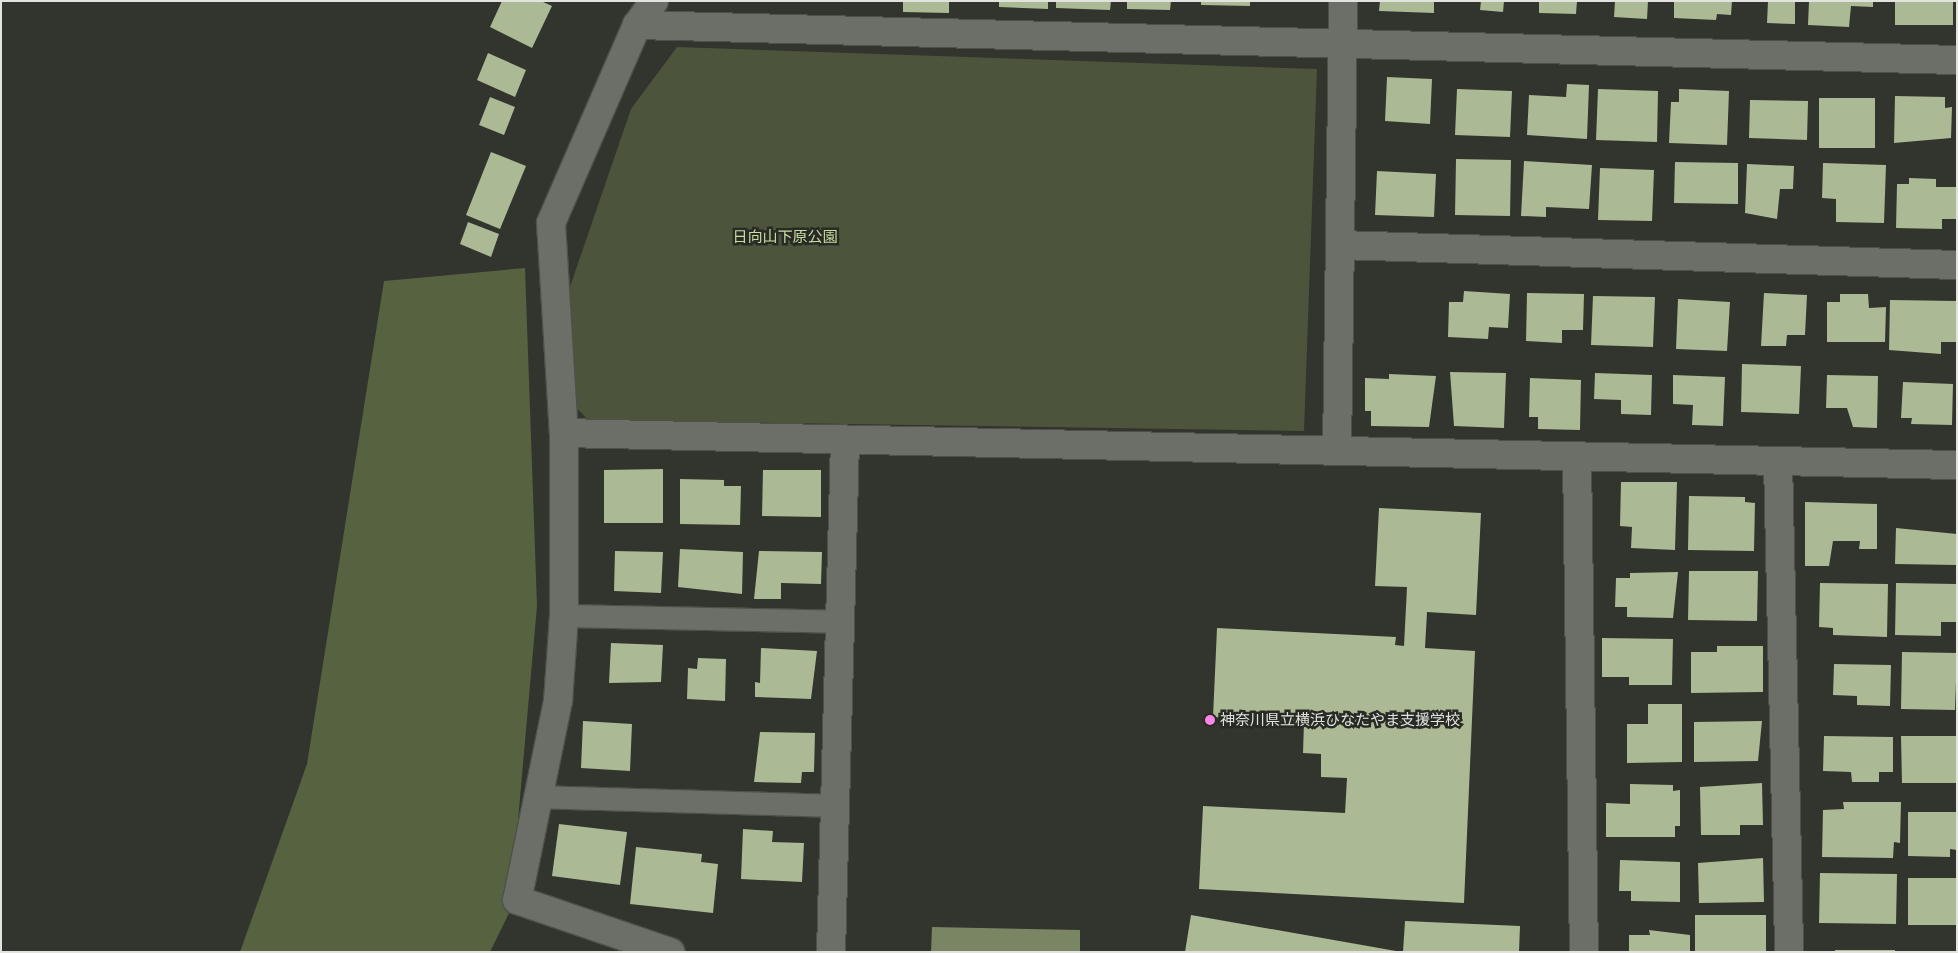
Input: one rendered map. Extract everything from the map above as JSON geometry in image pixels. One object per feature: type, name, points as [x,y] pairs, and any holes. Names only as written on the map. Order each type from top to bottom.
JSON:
[{"type":"street","points":[[654,1],[637,25],[551,223],[564,433],[564,616],[558,700],[517,900],[670,952]]},
{"type":"street","points":[[1337,451],[1343,1]]},
{"type":"street","points":[[637,25],[1957,60]]},
{"type":"street","points":[[1340,245],[1957,265]]},
{"type":"street","points":[[564,433],[1957,465]]},
{"type":"street","points":[[831,952],[845,440]]},
{"type":"street","points":[[1577,456],[1584,952]]},
{"type":"street","points":[[1778,461],[1789,952]]},
{"type":"lane","points":[[564,616],[840,622]]},
{"type":"lane","points":[[537,797],[835,806]]},
{"type":"green space","name":"日向山下原公園","points":[[677,47],[1317,69],[1304,431],[588,420],[559,389],[561,313],[631,109]]},
{"type":"shaded area","points":[[525,268],[537,606],[510,911],[490,952],[240,952],[307,764],[384,281]]},
{"type":"shaded area","points":[[932,927],[1080,930],[1080,952],[931,952]]},
{"type":"building","points":[[502,1],[541,1],[552,6],[532,48],[490,27]]},
{"type":"building","points":[[903,1],[949,1],[949,13],[903,12]]},
{"type":"building","points":[[999,1],[1048,1],[1048,9],[999,7]]},
{"type":"building","points":[[1056,1],[1111,1],[1110,10],[1056,8]]},
{"type":"building","points":[[1127,1],[1171,1],[1170,10],[1127,9]]},
{"type":"building","points":[[1201,1],[1250,1],[1250,6],[1201,5]]},
{"type":"building","points":[[1380,1],[1434,1],[1434,13],[1379,11]]},
{"type":"building","points":[[1481,1],[1504,1],[1503,12],[1480,10]]},
{"type":"building","points":[[1539,1],[1577,1],[1576,14],[1539,13]]},
{"type":"building","points":[[1615,1],[1648,1],[1647,19],[1614,17]]},
{"type":"building","points":[[1674,1],[1732,1],[1731,15],[1717,14],[1716,20],[1674,18]]},
{"type":"building","points":[[1768,1],[1795,1],[1795,24],[1767,23]]},
{"type":"building","points":[[1809,1],[1873,1],[1873,7],[1851,6],[1849,27],[1808,25]]},
{"type":"building","points":[[1895,1],[1953,1],[1953,25],[1895,25]]},
{"type":"building","points":[[488,53],[526,70],[515,97],[477,80]]},
{"type":"building","points":[[1387,77],[1432,79],[1430,124],[1385,121]]},
{"type":"building","points":[[1567,84],[1589,85],[1587,139],[1527,135],[1529,95],[1566,97]]},
{"type":"building","points":[[1457,89],[1512,91],[1510,137],[1455,135]]},
{"type":"building","points":[[1598,89],[1658,91],[1657,142],[1596,140]]},
{"type":"building","points":[[1679,89],[1729,91],[1727,145],[1669,143],[1671,102],[1679,102]]},
{"type":"building","points":[[1895,96],[1945,97],[1945,108],[1952,107],[1951,138],[1894,143]]},
{"type":"building","points":[[490,97],[515,107],[504,135],[479,125]]},
{"type":"building","points":[[1819,98],[1875,98],[1875,148],[1819,148]]},
{"type":"building","points":[[1750,100],[1808,101],[1807,140],[1749,138]]},
{"type":"building","points":[[491,152],[526,166],[500,229],[466,215]]},
{"type":"building","points":[[1456,159],[1511,160],[1510,216],[1455,215]]},
{"type":"building","points":[[1524,161],[1592,165],[1589,209],[1546,207],[1546,217],[1521,216]]},
{"type":"building","points":[[1675,162],[1738,163],[1738,204],[1674,203]]},
{"type":"building","points":[[1823,163],[1886,165],[1884,223],[1836,222],[1836,199],[1822,198]]},
{"type":"building","points":[[1747,164],[1794,166],[1793,189],[1780,189],[1777,219],[1745,213]]},
{"type":"building","points":[[1600,168],[1654,170],[1652,221],[1598,220]]},
{"type":"building","points":[[1377,171],[1436,174],[1434,217],[1375,215]]},
{"type":"building","points":[[1909,178],[1936,179],[1936,187],[1957,187],[1957,219],[1942,219],[1942,229],[1896,228],[1897,184],[1909,184]]},
{"type":"building","points":[[468,222],[499,234],[491,257],[460,244]]},
{"type":"building","points":[[1464,291],[1510,294],[1508,328],[1489,327],[1488,339],[1448,337],[1449,302],[1463,302]]},
{"type":"building","points":[[1527,293],[1584,294],[1583,330],[1562,330],[1562,343],[1526,341]]},
{"type":"building","points":[[1764,293],[1807,295],[1805,335],[1787,335],[1786,346],[1761,346]]},
{"type":"building","points":[[1840,294],[1868,294],[1869,308],[1886,307],[1885,342],[1827,342],[1827,302],[1840,302]]},
{"type":"building","points":[[1593,296],[1655,297],[1653,347],[1591,345]]},
{"type":"building","points":[[1678,299],[1730,302],[1727,351],[1676,349]]},
{"type":"building","points":[[1890,300],[1957,301],[1957,342],[1941,342],[1941,354],[1889,350]]},
{"type":"building","points":[[1742,364],[1801,366],[1799,414],[1741,412]]},
{"type":"building","points":[[1450,372],[1506,373],[1504,428],[1454,426]]},
{"type":"building","points":[[1595,373],[1652,375],[1651,415],[1621,414],[1621,400],[1594,399]]},
{"type":"building","points":[[1389,374],[1436,376],[1429,427],[1371,426],[1371,411],[1365,411],[1365,378],[1389,379]]},
{"type":"building","points":[[1673,375],[1725,377],[1723,426],[1692,425],[1693,405],[1673,404]]},
{"type":"building","points":[[1827,375],[1878,376],[1877,428],[1853,427],[1847,408],[1826,408]]},
{"type":"building","points":[[1530,378],[1581,380],[1580,430],[1538,429],[1538,417],[1529,417]]},
{"type":"building","points":[[1903,382],[1953,384],[1952,425],[1911,424],[1912,418],[1901,418]]},
{"type":"building","points":[[663,469],[663,523],[604,523],[604,470]]},
{"type":"building","points":[[763,470],[821,470],[821,517],[762,516]]},
{"type":"building","points":[[680,479],[724,480],[724,486],[741,486],[740,525],[680,524]]},
{"type":"building","points":[[1621,482],[1677,482],[1675,550],[1631,548],[1632,527],[1620,526]]},
{"type":"building","points":[[1689,496],[1745,497],[1745,502],[1755,503],[1754,551],[1688,550]]},
{"type":"building","points":[[1805,502],[1877,504],[1877,549],[1859,549],[1860,541],[1833,541],[1829,566],[1805,566]]},
{"type":"building","points":[[1379,508],[1481,513],[1476,615],[1427,612],[1425,648],[1475,651],[1464,903],[1199,889],[1203,806],[1345,813],[1347,778],[1321,777],[1321,754],[1303,753],[1304,722],[1213,717],[1217,628],[1396,637],[1395,645],[1404,646],[1407,587],[1375,586]]},
{"type":"building","points":[[1896,528],[1957,534],[1957,565],[1895,564]]},
{"type":"building","points":[[680,549],[743,552],[742,594],[678,587]]},
{"type":"building","points":[[615,551],[663,552],[661,593],[614,591]]},
{"type":"building","points":[[759,551],[822,552],[821,584],[781,583],[781,599],[754,599]]},
{"type":"building","points":[[1689,571],[1758,571],[1757,621],[1688,620]]},
{"type":"building","points":[[1678,572],[1673,618],[1627,617],[1627,607],[1615,607],[1616,578],[1630,578],[1630,573]]},
{"type":"building","points":[[1820,583],[1888,584],[1887,637],[1833,635],[1833,628],[1819,627]]},
{"type":"building","points":[[1896,583],[1957,584],[1957,622],[1941,622],[1941,636],[1895,635]]},
{"type":"building","points":[[1602,638],[1673,639],[1672,685],[1629,685],[1629,677],[1602,677]]},
{"type":"building","points":[[611,643],[663,645],[661,682],[609,683]]},
{"type":"building","points":[[1717,646],[1763,646],[1763,692],[1691,693],[1691,652],[1717,652]]},
{"type":"building","points":[[761,648],[817,651],[811,699],[755,697],[755,682],[760,683]]},
{"type":"building","points":[[1902,652],[1957,653],[1955,710],[1901,709]]},
{"type":"building","points":[[698,658],[726,659],[725,701],[687,699],[688,668],[697,669]]},
{"type":"building","points":[[1834,664],[1891,665],[1890,706],[1857,705],[1857,696],[1833,695]]},
{"type":"building","points":[[1648,704],[1682,704],[1682,762],[1627,763],[1627,724],[1648,724]]},
{"type":"building","points":[[583,721],[632,724],[630,771],[581,768]]},
{"type":"building","points":[[1762,721],[1758,761],[1694,762],[1694,722]]},
{"type":"building","points":[[760,732],[815,733],[814,772],[802,772],[801,783],[754,782]]},
{"type":"building","points":[[1824,736],[1893,737],[1893,772],[1879,772],[1879,782],[1852,782],[1851,772],[1823,771]]},
{"type":"building","points":[[1901,736],[1957,736],[1957,783],[1902,783]]},
{"type":"building","points":[[1762,783],[1763,825],[1740,825],[1740,835],[1701,835],[1700,787]]},
{"type":"building","points":[[1630,784],[1673,785],[1673,791],[1680,790],[1680,826],[1675,826],[1675,837],[1606,837],[1606,803],[1630,804]]},
{"type":"building","points":[[1843,802],[1901,802],[1900,843],[1894,842],[1893,858],[1822,857],[1823,810],[1844,809]]},
{"type":"building","points":[[1908,812],[1957,812],[1957,850],[1950,849],[1950,857],[1908,856]]},
{"type":"building","points":[[559,824],[627,832],[620,885],[552,876]]},
{"type":"building","points":[[743,829],[773,831],[772,842],[804,843],[802,882],[741,879]]},
{"type":"building","points":[[636,847],[702,854],[701,862],[718,864],[713,913],[630,904]]},
{"type":"building","points":[[1763,858],[1764,902],[1699,903],[1698,863]]},
{"type":"building","points":[[1620,860],[1680,862],[1680,902],[1631,901],[1631,891],[1619,891]]},
{"type":"building","points":[[1820,873],[1897,874],[1896,924],[1819,923]]},
{"type":"building","points":[[1908,878],[1957,878],[1957,925],[1908,925]]},
{"type":"building","points":[[1191,915],[1396,951],[1396,952],[1185,952]]},
{"type":"building","points":[[1695,915],[1766,915],[1766,952],[1695,952]]},
{"type":"building","points":[[1405,921],[1520,926],[1519,952],[1403,952]]},
{"type":"building","points":[[1649,930],[1690,935],[1690,952],[1629,952],[1629,935],[1650,935]]},
{"type":"building","points":[[1835,950],[1895,950],[1895,952],[1835,952]]},
{"type":"place","name":"神奈川県立横浜ひなたやま支援学校","points":[[1210,720]]}]
